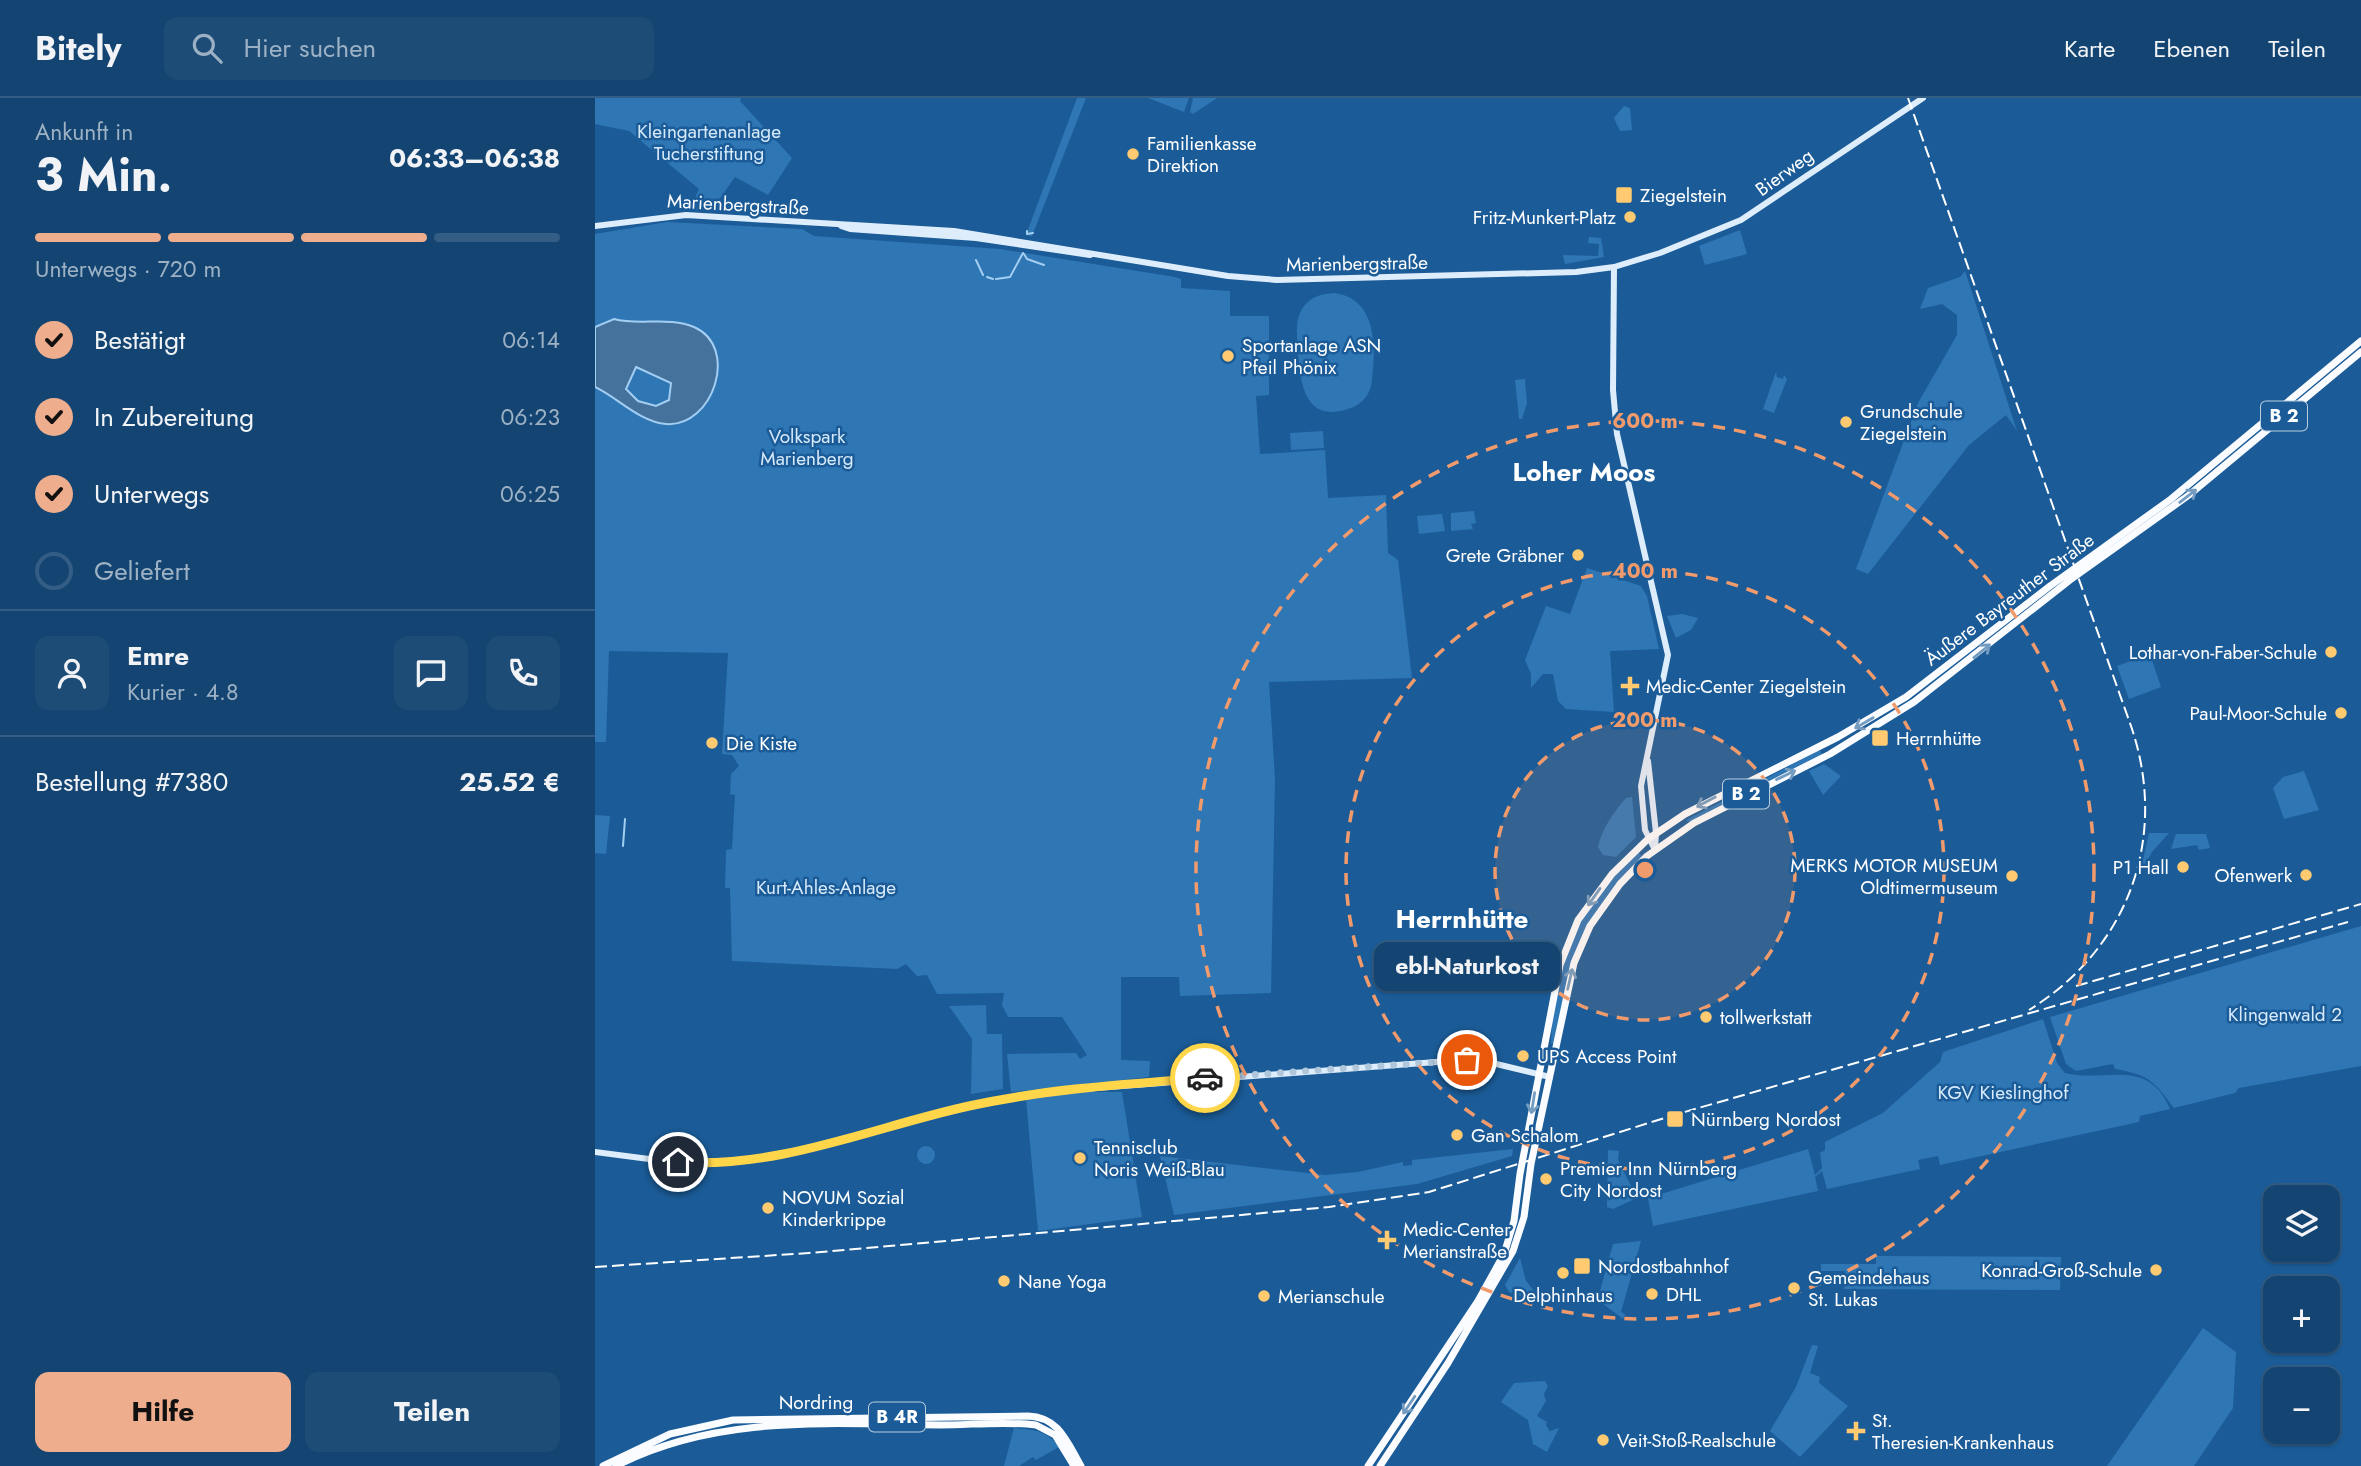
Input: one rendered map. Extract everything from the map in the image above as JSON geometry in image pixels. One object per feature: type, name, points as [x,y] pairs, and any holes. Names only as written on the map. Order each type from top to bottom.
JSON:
[{"type":"main road","name":"Bierweg","points":[[1614,267],[1685,244],[1741,220],[1923,98]]},
{"type":"main road","name":"Marienbergstraße","points":[[595,226],[686,215],[951,233],[1240,277],[1294,280],[1557,273],[1614,267]]},
{"type":"main road","points":[[1614,267],[1613,390],[1616,435],[1668,655],[1641,792],[1648,839],[1655,850]]},
{"type":"main road","name":"Äußere Bayreuther Straße","points":[[1368,1466],[1478,1301],[1504,1254],[1514,1221],[1538,1074],[1560,965],[1574,929],[1607,879],[1648,839],[1685,814],[1876,716],[1926,683],[2191,483],[2361,341]]},
{"type":"main road","name":"Äußere Bayreuther Straße","points":[[2086,564],[2189,495],[2361,352]]},
{"type":"main road","name":"Äußere Bayreuther Straße","points":[[1380,1466],[1448,1363],[1513,1251],[1524,1217],[1531,1164],[1571,971],[1584,937],[1614,891],[1655,850],[1691,825],[1825,756],[1903,710],[2069,577]]},
{"type":"main road","points":[[1647,756],[1656,833],[1655,850]]},
{"type":"main road","points":[[1685,814],[1685,821],[1691,825]]},
{"type":"main road","points":[[1545,1044],[1556,1046]]},
{"type":"main road","points":[[595,1152],[684,1163],[764,1158],[967,1106],[1035,1093],[1098,1086],[1462,1060],[1487,1062],[1550,1077]]},
{"type":"main road","name":"Nordring","points":[[603,1466],[670,1434],[733,1420],[1038,1417],[1057,1426],[1081,1466]]},
{"type":"main road","name":"Nordring","points":[[616,1466],[676,1440],[735,1428],[901,1423],[1028,1424],[1049,1430],[1074,1466]]},
{"type":"green space","name":"Kleingartenanlage Tucherstiftung","points":[[595,98],[741,98],[740,101],[792,158],[768,195],[735,177],[711,211],[690,210],[699,189],[629,131],[595,124]]},
{"type":"green space","points":[[1077,98],[1086,98],[1032,236],[1026,235]]},
{"type":"green space","points":[[1148,98],[1189,98],[1184,112]]},
{"type":"green space","points":[[1193,98],[1217,98],[1193,114],[1190,112]]},
{"type":"green space","points":[[1624,106],[1630,108],[1632,130],[1620,131],[1614,118]]},
{"type":"green space","name":"Volkspark Marienberg","points":[[667,222],[802,229],[814,236],[1000,249],[1175,277],[1181,279],[1181,288],[1230,291],[1230,316],[1269,316],[1269,395],[1256,396],[1260,454],[1325,450],[1328,498],[1386,495],[1388,553],[1398,560],[1412,678],[1269,682],[1275,779],[1271,993],[1180,996],[1179,977],[1121,977],[1121,1060],[1150,1061],[1149,1077],[1011,1092],[1007,1054],[1076,1053],[1080,1059],[1087,1055],[1062,1017],[1008,1017],[1002,1005],[1004,993],[937,994],[927,975],[917,976],[906,964],[897,969],[732,961],[730,888],[725,888],[726,850],[732,849],[735,795],[730,794],[731,774],[739,766],[732,755],[722,754],[728,653],[609,651],[606,742],[595,742],[595,234]]},
{"type":"green space","points":[[1740,230],[1747,254],[1705,265],[1699,246]]},
{"type":"green space","points":[[1589,237],[1601,238],[1604,257],[1565,264],[1563,255],[1598,256],[1599,244],[1588,243]]},
{"type":"green space","points":[[1965,271],[2017,431],[2006,415],[1969,445],[1868,574],[1856,569],[1918,403],[1957,335],[1957,315],[1942,304],[1920,309],[1928,288],[1960,277]]},
{"type":"green space","points":[[1334,293],[1348,297],[1366,313],[1374,352],[1371,384],[1366,397],[1356,406],[1336,412],[1324,411],[1308,398],[1301,376],[1297,333],[1299,315],[1308,302],[1318,296]]},
{"type":"green space","points":[[1776,372],[1777,377],[1783,379],[1784,375],[1787,379],[1774,413],[1763,409]]},
{"type":"green space","points":[[1525,379],[1527,403],[1522,419],[1519,419],[1515,380]]},
{"type":"green space","points":[[1323,431],[1324,448],[1291,450],[1290,433]]},
{"type":"green space","points":[[1474,511],[1476,523],[1471,524],[1473,529],[1451,531],[1451,513]]},
{"type":"green space","points":[[1442,514],[1445,531],[1419,534],[1417,516]]},
{"type":"green space","points":[[1587,568],[1641,586],[1647,596],[1659,649],[1610,651],[1614,712],[1566,709],[1558,701],[1553,674],[1543,674],[1531,688],[1531,674],[1525,660],[1546,606],[1570,614]]},
{"type":"green space","points":[[1682,614],[1698,618],[1691,630],[1676,638],[1667,616]]},
{"type":"green space","points":[[2150,654],[2161,687],[2129,699],[2117,666]]},
{"type":"green space","points":[[1820,750],[1822,755],[1690,822],[1686,820]]},
{"type":"green space","points":[[1824,764],[1841,776],[1823,795],[1809,771]]},
{"type":"green space","points":[[2304,771],[2319,810],[2284,819],[2273,788],[2283,777]]},
{"type":"green space","points":[[1632,797],[1636,837],[1616,857],[1603,855],[1598,847],[1605,827],[1626,798]]},
{"type":"green space","points":[[595,815],[610,816],[606,854],[595,853]]},
{"type":"green space","points":[[2149,833],[2169,833],[2152,852],[2140,874]]},
{"type":"green space","points":[[2176,834],[2206,834],[2210,848],[2199,850],[2197,845],[2171,849]]},
{"type":"green space","points":[[1637,851],[1642,856],[1605,899],[1582,942],[1554,1043],[1551,1044],[1554,1005],[1562,966],[1576,928],[1596,895]]},
{"type":"green space","name":"Klingenwald 2","points":[[2361,926],[2361,1066],[2239,1088],[2235,1093],[2174,1108],[2149,1080],[2115,1069],[2113,1064],[2076,1071],[2066,1064],[2050,1017]]},
{"type":"green space","points":[[986,1005],[987,1034],[1002,1034],[1003,1089],[971,1094],[972,1039],[949,1006]]},
{"type":"green space","name":"KGV Kieslinghof","points":[[2043,1019],[2057,1063],[2065,1073],[2138,1077],[2150,1082],[2161,1093],[2170,1109],[2140,1116],[2139,1122],[1940,1165],[1938,1156],[1918,1160],[1920,1169],[1827,1189],[1822,1171],[1815,1177],[1818,1191],[1653,1226],[1648,1198],[1808,1149],[1815,1175],[1822,1168],[1820,1153],[1825,1150],[1825,1142],[1883,1113],[1940,1062],[1943,1052]]},
{"type":"green space","name":"Tennisclub Noris Weiß-Blau","points":[[1079,1092],[1122,1092],[1142,1217],[1038,1231],[1026,1099]]},
{"type":"green space","points":[[926,1146],[932,1149],[935,1155],[932,1161],[926,1164],[920,1161],[917,1155],[920,1149]]},
{"type":"green space","points":[[1513,1149],[1512,1156],[1417,1184],[1174,1215],[1160,1156],[1325,1175],[1358,1172],[1403,1162],[1403,1166],[1412,1165],[1412,1160]]},
{"type":"green space","points":[[1608,1150],[1619,1151],[1618,1160],[1637,1198],[1613,1209],[1607,1207]]},
{"type":"green space","points":[[1641,1241],[1621,1312],[1625,1314],[1623,1319],[1602,1303],[1599,1295],[1613,1244]]},
{"type":"green space","points":[[1876,1256],[2061,1257],[2060,1290],[1844,1289],[1845,1271],[1821,1271],[1821,1264],[1876,1264]]},
{"type":"green space","points":[[1520,1258],[1526,1281],[1539,1297],[1538,1301],[1509,1292],[1505,1285]]},
{"type":"green space","points":[[2203,1328],[2236,1352],[2233,1408],[2194,1466],[2107,1466]]},
{"type":"green space","points":[[1812,1345],[1818,1346],[1810,1373],[1820,1377],[1819,1383],[1848,1406],[1800,1457],[1770,1431],[1796,1387]]},
{"type":"green space","points":[[1545,1381],[1548,1386],[1544,1394],[1546,1401],[1537,1416],[1547,1422],[1546,1425],[1551,1434],[1550,1431],[1559,1428],[1547,1452],[1533,1444],[1528,1420],[1501,1402],[1514,1383]]},
{"type":"green space","points":[[1014,1428],[1039,1432],[1059,1447],[1036,1460],[1033,1457],[1019,1466],[1004,1466]]},
{"type":"shaded area","points":[[614,319],[674,322],[694,327],[708,337],[716,351],[718,368],[708,400],[697,413],[683,422],[666,424],[647,419],[595,387],[595,327]],"holes":[[[636,367],[671,383],[669,400],[656,406],[638,401],[626,389]]]},
{"type":"waterway","points":[[1027,231],[1027,234],[1033,233]]},
{"type":"waterway","points":[[996,279],[1010,277],[1023,253]]},
{"type":"waterway","points":[[1024,254],[1027,259],[1044,265]]},
{"type":"waterway","points":[[976,260],[983,275]]},
{"type":"waterway","points":[[987,277],[993,279]]},
{"type":"waterway","points":[[623,846],[625,819]]},
{"type":"waterway","points":[[1861,1271],[1864,1281]]},
{"type":"railway","points":[[1908,98],[2131,726],[2142,768],[2145,808],[2142,848],[2132,886],[2115,922],[2092,955],[2064,985],[2029,1010]]},
{"type":"railway","points":[[2076,986],[2361,904]]},
{"type":"railway","points":[[595,1267],[809,1253],[1142,1224],[1329,1207],[1429,1192],[1674,1115],[2348,922]]},
{"type":"way so far","points":[[1205,1078],[1467,1060]]},
{"type":"place","name":"Familienkasse Direktion","points":[[1133,154]]},
{"type":"place","name":"Ziegelstein","points":[[1624,195]]},
{"type":"place","name":"Fritz-Munkert-Platz","points":[[1630,217]]},
{"type":"place","name":"Sportanlage ASN Pfeil Phönix","points":[[1228,356]]},
{"type":"place","name":"Grundschule Ziegelstein","points":[[1846,422]]},
{"type":"place","name":"Grete Gräbner","points":[[1578,555]]},
{"type":"place","name":"Lothar-von-Faber-Schule","points":[[2331,652]]},
{"type":"place","name":"Medic-Center Ziegelstein","points":[[1630,686]]},
{"type":"place","name":"Paul-Moor-Schule","points":[[2341,713]]},
{"type":"place","name":"Herrnhütte","points":[[1880,738]]},
{"type":"place","name":"Die Kiste","points":[[712,743]]},
{"type":"place","name":"P1 Hall","points":[[2183,867]]},
{"type":"place","name":"Ofenwerk","points":[[2306,875]]},
{"type":"place","name":"MERKS MOTOR MUSEUM Oldtimermuseum","points":[[2012,876]]},
{"type":"place","name":"tollwerkstatt","points":[[1706,1017]]},
{"type":"place","name":"UPS Access Point","points":[[1523,1056]]},
{"type":"place","name":"ebl-Naturkost","points":[[1467,1060]]},
{"type":"place","name":"Nürnberg Nordost","points":[[1675,1119]]},
{"type":"place","name":"Gan Schalom","points":[[1457,1135]]},
{"type":"place","name":"Tennisclub Noris Weiß-Blau","points":[[1080,1158]]},
{"type":"place","name":"Premier Inn Nürnberg City Nordost","points":[[1546,1179]]},
{"type":"place","name":"NOVUM Sozial Kinderkrippe","points":[[768,1208]]},
{"type":"place","name":"Medic-Center Merianstraße","points":[[1387,1240]]},
{"type":"place","name":"Nordostbahnhof","points":[[1582,1266]]},
{"type":"place","name":"Konrad-Groß-Schule","points":[[2156,1270]]},
{"type":"place","name":"Delphinhaus","points":[[1563,1273]]},
{"type":"place","name":"Nane Yoga","points":[[1004,1281]]},
{"type":"place","name":"Gemeindehaus St. Lukas","points":[[1794,1288]]},
{"type":"place","name":"DHL","points":[[1652,1294]]},
{"type":"place","name":"Merianschule","points":[[1264,1296]]},
{"type":"place","name":"St. Theresien-Krankenhaus","points":[[1856,1431]]},
{"type":"place","name":"Veit-Stoß-Realschule","points":[[1603,1440]]},
{"type":"district","name":"Loher Moos","points":[[1584,472]]},
{"type":"district","name":"Herrnhütte","points":[[1462,919]]},
{"type":"route","points":[[678,1162],[730,1162],[764,1158],[891,1128],[967,1106],[1035,1093],[1205,1078]]},
{"type":"park label","name":"Kurt-Ahles-Anlage","points":[[826,887]]}]
